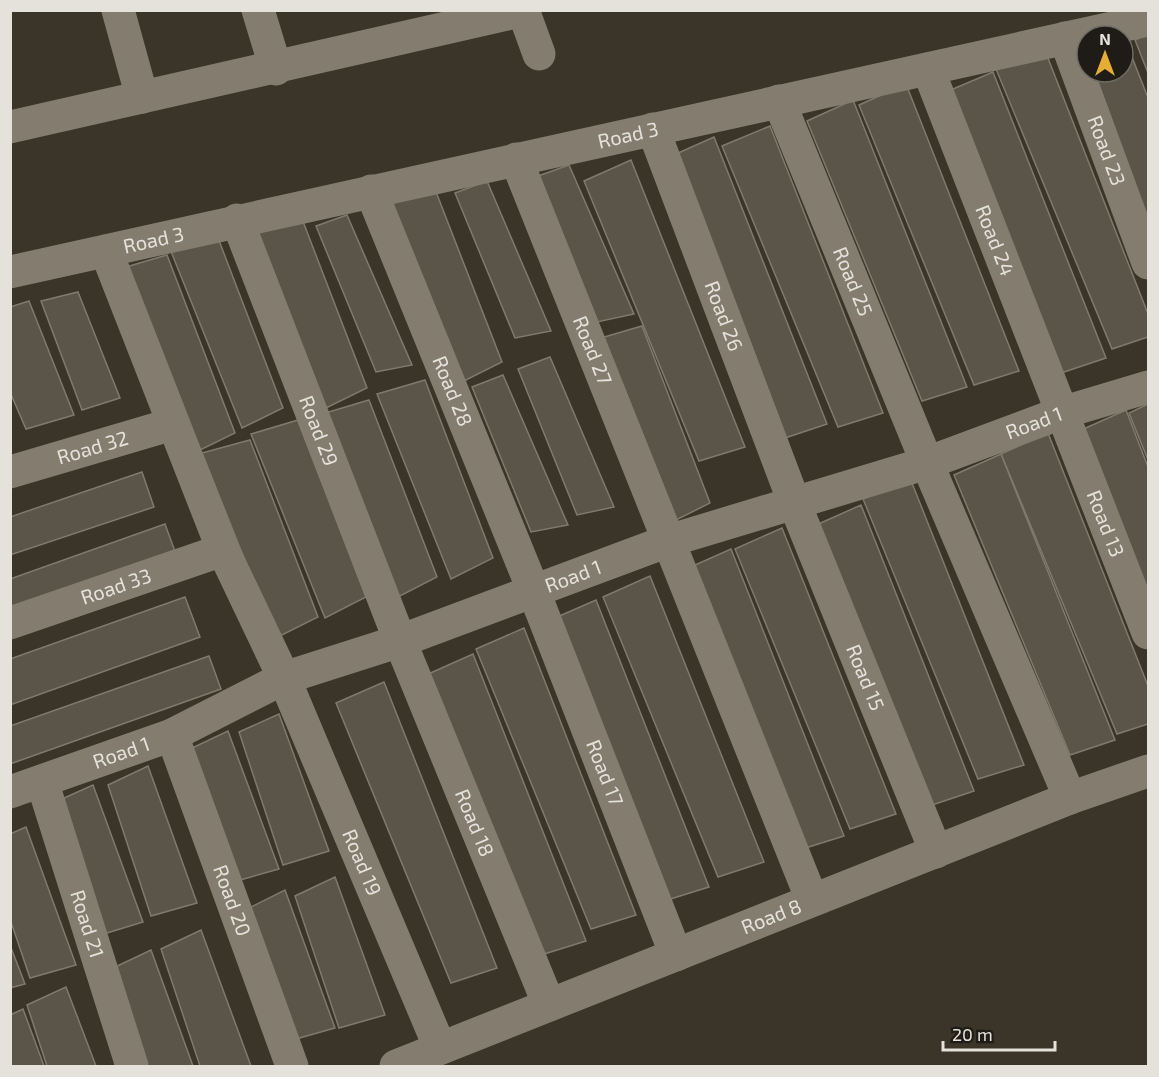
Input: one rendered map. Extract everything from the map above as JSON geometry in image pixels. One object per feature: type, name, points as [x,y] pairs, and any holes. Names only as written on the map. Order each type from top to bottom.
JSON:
[{"type":"street","points":[[118,10],[142,97]]},
{"type":"street","points":[[258,10],[276,69]]},
{"type":"street","points":[[10,127],[276,69],[524,11],[539,54]]},
{"type":"street","name":"Road 3","points":[[10,272],[1149,20]]},
{"type":"street","name":"Road 23","points":[[1065,38],[1149,263]]},
{"type":"street","name":"Road 24","points":[[928,69],[1061,413]]},
{"type":"street","name":"Road 25","points":[[779,101],[927,463],[1070,798]]},
{"type":"street","name":"Road 26","points":[[653,129],[795,502]]},
{"type":"street","name":"Road 27","points":[[516,159],[812,900]]},
{"type":"street","name":"Road 28","points":[[371,191],[534,592]]},
{"type":"street","name":"Road 29","points":[[237,220],[400,641]]},
{"type":"street","name":"Road 3","points":[[106,251],[223,550],[284,678]]},
{"type":"street","name":"Road 1","points":[[10,792],[172,735],[284,678],[400,641],[668,541],[927,463],[1061,413],[1149,387]]},
{"type":"street","name":"Road 13","points":[[1061,413],[1149,633]]},
{"type":"street","name":"Road 32","points":[[14,461],[172,424]]},
{"type":"street","name":"Road 15","points":[[795,502],[936,852]]},
{"type":"street","name":"Road 33","points":[[10,623],[223,550]]},
{"type":"street","name":"Road 17","points":[[534,592],[676,955]]},
{"type":"street","name":"Road 18","points":[[400,641],[549,1005]]},
{"type":"street","name":"Road 19","points":[[284,678],[441,1048]]},
{"type":"street","name":"Road 20","points":[[172,735],[292,1066]]},
{"type":"street","name":"Road 8","points":[[396,1066],[1070,798],[1149,771]]},
{"type":"street","name":"Road 21","points":[[42,781],[132,1066]]},
{"type":"building","points":[[1148,34],[1148,73],[1135,40]]},
{"type":"building","points":[[1044,48],[1148,314],[1148,337],[1112,349],[996,69]]},
{"type":"building","points":[[1135,65],[1148,98],[1148,231],[1092,84],[1135,84]]},
{"type":"building","points":[[993,72],[1106,358],[1061,373],[946,92]]},
{"type":"building","points":[[906,84],[1019,371],[974,385],[859,105]]},
{"type":"building","points":[[853,100],[967,387],[922,401],[807,121]]},
{"type":"building","points":[[770,126],[883,413],[838,427],[722,146]]},
{"type":"building","points":[[714,137],[827,424],[782,439],[667,158]]},
{"type":"building","points":[[631,160],[745,447],[699,461],[584,181]]},
{"type":"building","points":[[569,165],[634,314],[597,322],[538,176]]},
{"type":"building","points":[[487,181],[551,331],[515,338],[455,193]]},
{"type":"building","points":[[433,184],[502,362],[460,383],[386,198]]},
{"type":"building","points":[[299,211],[367,388],[326,408],[251,224]]},
{"type":"building","points":[[347,215],[412,365],[376,372],[316,226]]},
{"type":"building","points":[[215,230],[283,408],[242,428],[168,244]]},
{"type":"building","points":[[167,255],[235,433],[194,453],[119,269]]},
{"type":"building","points":[[78,292],[120,398],[82,410],[41,301]]},
{"type":"building","points":[[29,301],[74,415],[26,429],[10,392],[10,307]]},
{"type":"building","points":[[642,326],[710,503],[668,524],[594,340]]},
{"type":"building","points":[[550,357],[614,507],[577,515],[518,369]]},
{"type":"building","points":[[503,375],[568,525],[531,532],[472,387]]},
{"type":"building","points":[[425,380],[493,558],[451,579],[377,394]]},
{"type":"building","points":[[369,400],[437,577],[396,598],[322,414]]},
{"type":"building","points":[[1148,404],[1148,460],[1129,413]]},
{"type":"building","points":[[1126,410],[1148,467],[1148,600],[1079,431]]},
{"type":"building","points":[[298,420],[366,597],[325,618],[251,434]]},
{"type":"building","points":[[1048,433],[1148,686],[1148,724],[1117,734],[1001,454]]},
{"type":"building","points":[[250,440],[318,617],[276,638],[202,453]]},
{"type":"building","points":[[1001,454],[1115,740],[1070,755],[954,475]]},
{"type":"building","points":[[142,472],[154,507],[10,555],[10,517]]},
{"type":"building","points":[[910,478],[1024,765],[978,779],[863,499]]},
{"type":"building","points":[[861,505],[974,791],[929,806],[814,526]]},
{"type":"building","points":[[165,524],[176,554],[10,612],[10,579]]},
{"type":"building","points":[[782,528],[896,814],[850,829],[735,549]]},
{"type":"building","points":[[731,549],[844,836],[799,850],[684,570]]},
{"type":"building","points":[[650,576],[764,862],[718,877],[603,597]]},
{"type":"building","points":[[185,597],[200,637],[10,705],[10,659]]},
{"type":"building","points":[[596,600],[709,887],[664,901],[548,621]]},
{"type":"building","points":[[524,628],[636,915],[591,929],[476,649]]},
{"type":"building","points":[[473,654],[586,941],[541,955],[426,675]]},
{"type":"building","points":[[209,656],[221,689],[10,764],[10,726]]},
{"type":"building","points":[[384,682],[497,968],[451,983],[336,703]]},
{"type":"building","points":[[279,714],[329,851],[283,865],[239,732]]},
{"type":"building","points":[[228,731],[279,869],[233,882],[188,750]]},
{"type":"building","points":[[148,766],[197,903],[151,916],[108,785]]},
{"type":"building","points":[[93,785],[143,922],[97,936],[53,803]]},
{"type":"building","points":[[26,827],[76,965],[30,978],[10,919],[10,834]]},
{"type":"building","points":[[335,877],[385,1015],[339,1028],[295,896]]},
{"type":"building","points":[[285,890],[335,1028],[289,1041],[245,910]]},
{"type":"building","points":[[201,930],[251,1066],[200,1066],[161,949]]},
{"type":"building","points":[[10,945],[25,984],[10,988]]},
{"type":"building","points":[[151,950],[193,1066],[143,1066],[111,969]]},
{"type":"building","points":[[66,987],[96,1066],[47,1066],[27,1005]]},
{"type":"building","points":[[23,1009],[44,1066],[10,1066],[10,1015]]}]
